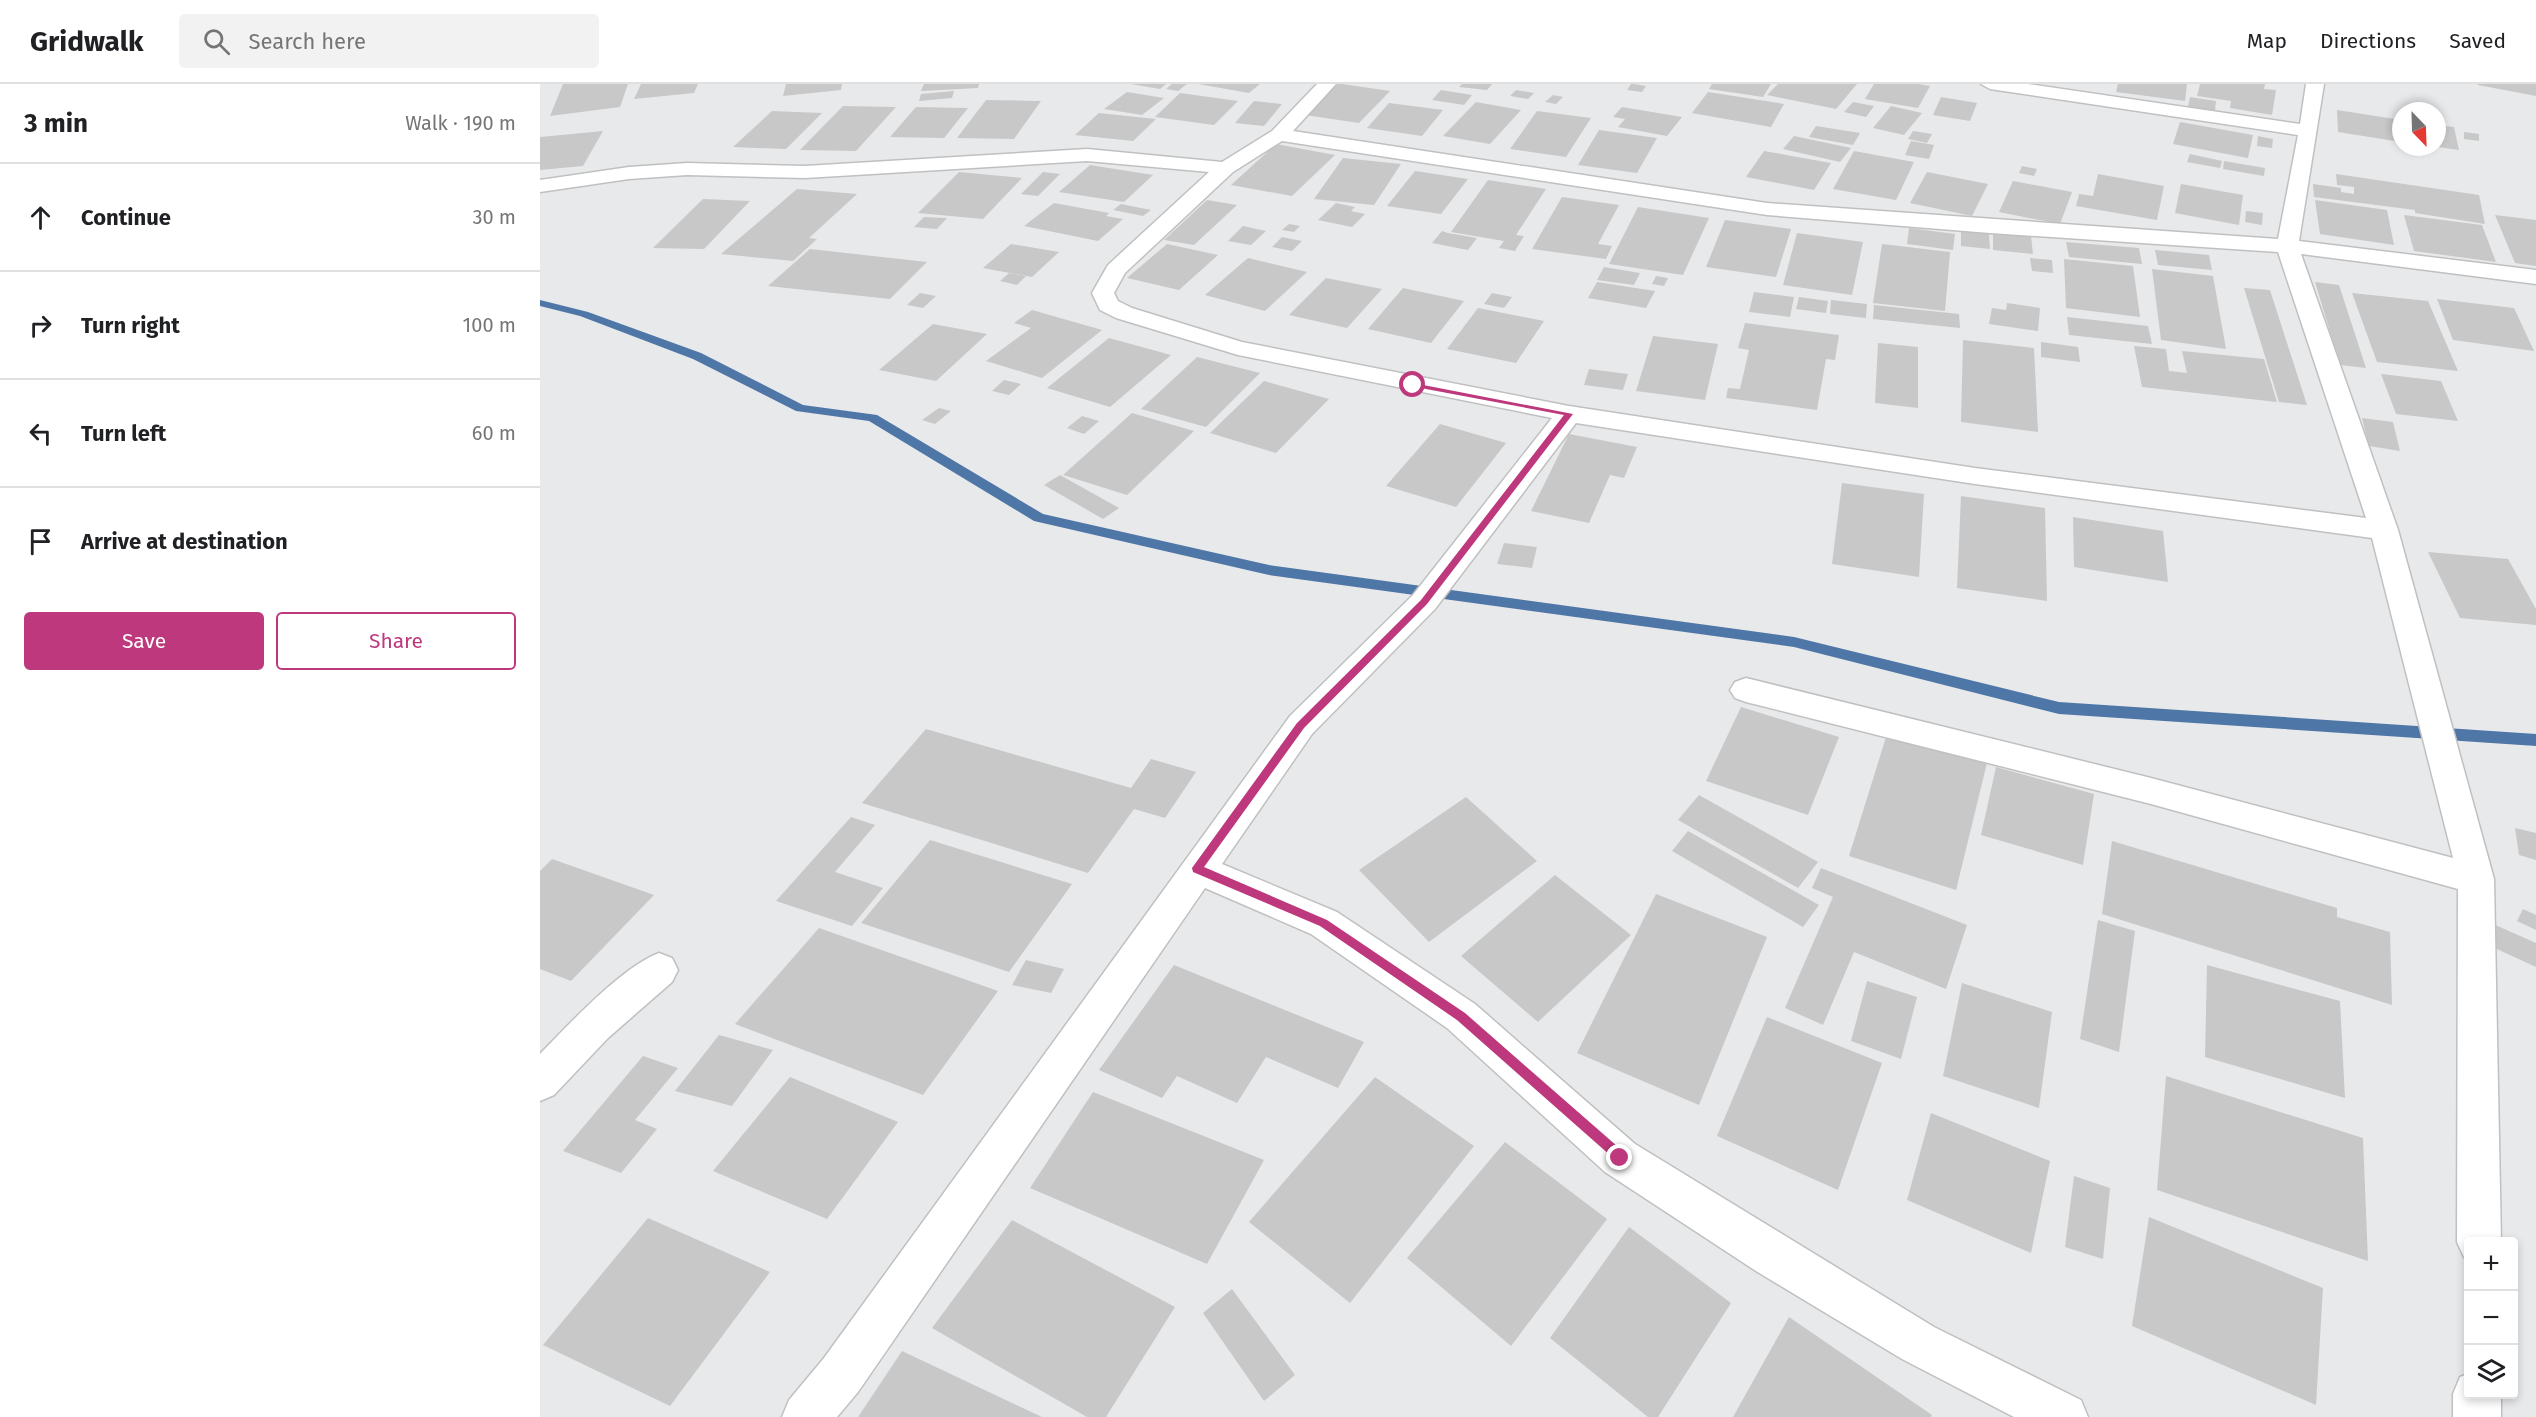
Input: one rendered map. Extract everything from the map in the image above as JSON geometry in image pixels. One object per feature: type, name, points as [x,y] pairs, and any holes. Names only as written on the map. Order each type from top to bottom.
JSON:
[{"type":"street","points":[[1327,84],[1279,135],[1226,168],[1116,270],[1103,293],[1108,305],[1124,313],[1238,348],[1569,414],[1975,476],[2384,530]]},
{"type":"street","points":[[1990,84],[2309,131]]},
{"type":"street","points":[[2315,84],[2309,131],[2287,246],[2384,530],[2476,879],[2479,1237]]},
{"type":"street","points":[[1279,135],[1582,183],[1767,208],[1990,227],[2287,246],[2536,277]]},
{"type":"street","points":[[540,186],[629,173],[687,169],[805,172],[1087,155],[1226,168]]},
{"type":"street","points":[[807,1417],[841,1375],[1197,868],[1301,725],[1424,602],[1569,414]]},
{"type":"street","points":[[1746,690],[2151,791],[2476,879]]},
{"type":"street","points":[[1197,868],[1324,923],[1461,1016],[1620,1158],[1772,1255],[1918,1343],[2064,1417]]},
{"type":"street","points":[[540,1082],[594,1025],[659,970]]},
{"type":"street","points":[[2477,1399],[2477,1417]]},
{"type":"building","points":[[563,84],[628,84],[620,107],[550,116]]},
{"type":"building","points":[[641,84],[698,84],[694,93],[634,99]]},
{"type":"building","points":[[786,84],[842,84],[841,90],[783,96]]},
{"type":"building","points":[[924,84],[979,84],[978,88],[921,91]]},
{"type":"building","points":[[1131,84],[1166,84],[1160,89]]},
{"type":"building","points":[[1172,84],[1187,84],[1178,91],[1166,89]]},
{"type":"building","points":[[1198,84],[1260,84],[1249,93]]},
{"type":"building","points":[[1338,84],[1390,91],[1359,123],[1305,115]]},
{"type":"building","points":[[1462,84],[1492,84],[1487,90],[1459,87]]},
{"type":"building","points":[[1631,84],[1646,86],[1642,92],[1627,90]]},
{"type":"building","points":[[1712,84],[1771,84],[1763,97],[1709,89]]},
{"type":"building","points":[[1778,84],[1857,84],[1836,109],[1767,95]]},
{"type":"building","points":[[1874,84],[1930,86],[1918,108],[1865,99]]},
{"type":"building","points":[[2118,84],[2187,84],[2185,101],[2116,92]]},
{"type":"building","points":[[2200,84],[2265,84],[2264,89],[2276,90],[2272,115],[2230,108],[2231,101],[2197,96]]},
{"type":"building","points":[[2536,84],[2536,96],[2478,85]]},
{"type":"building","points":[[1441,90],[1472,95],[1464,105],[1432,100]]},
{"type":"building","points":[[1516,90],[1534,93],[1528,99],[1510,96]]},
{"type":"building","points":[[954,91],[952,98],[919,101],[921,94]]},
{"type":"building","points":[[1127,92],[1164,98],[1142,115],[1104,109]]},
{"type":"building","points":[[1708,92],[1784,104],[1771,127],[1692,113]]},
{"type":"building","points":[[1180,93],[1238,101],[1214,125],[1155,117]]},
{"type":"building","points":[[1553,95],[1563,97],[1556,104],[1545,102]]},
{"type":"building","points":[[1941,97],[1977,103],[1970,121],[1933,115]]},
{"type":"building","points":[[2190,97],[2216,101],[2215,111],[2188,107]]},
{"type":"building","points":[[986,100],[1041,101],[1014,139],[957,138]]},
{"type":"building","points":[[1254,101],[1282,104],[1264,126],[1235,123]]},
{"type":"building","points":[[1476,102],[1521,110],[1490,144],[1443,136]]},
{"type":"building","points":[[1853,102],[1874,106],[1866,117],[1844,112]]},
{"type":"building","points":[[1389,103],[1443,110],[1422,136],[1367,128]]},
{"type":"building","points":[[843,106],[896,107],[856,151],[800,150]]},
{"type":"building","points":[[1891,106],[1922,113],[1904,135],[1873,128]]},
{"type":"building","points":[[916,107],[968,108],[944,138],[890,137]]},
{"type":"building","points":[[1622,107],[1682,117],[1667,136],[1618,127],[1625,119],[1613,117]]},
{"type":"building","points":[[2337,110],[2392,119],[2392,141],[2338,132]]},
{"type":"building","points":[[772,111],[822,113],[786,149],[733,147]]},
{"type":"building","points":[[1537,111],[1591,118],[1566,157],[1510,149]]},
{"type":"building","points":[[1099,113],[1156,119],[1133,141],[1075,135]]},
{"type":"building","points":[[2180,122],[2253,135],[2248,158],[2173,144]]},
{"type":"building","points":[[1816,126],[1860,133],[1853,145],[1809,137]]},
{"type":"building","points":[[2446,126],[2454,127],[2459,150],[2446,148]]},
{"type":"building","points":[[1599,130],[1657,138],[1637,173],[1578,165]]},
{"type":"building","points":[[603,131],[583,166],[540,170],[540,137]]},
{"type":"building","points":[[1913,131],[1932,134],[1927,143],[1908,139]]},
{"type":"building","points":[[2464,132],[2479,134],[2479,141],[2464,139]]},
{"type":"building","points":[[1794,136],[1851,148],[1840,162],[1783,149]]},
{"type":"building","points":[[2258,136],[2273,139],[2272,148],[2257,146]]},
{"type":"building","points":[[1911,141],[1934,145],[1929,159],[1905,155]]},
{"type":"building","points":[[1276,144],[1335,155],[1292,196],[1231,185]]},
{"type":"building","points":[[1764,151],[1831,163],[1814,190],[1746,177]]},
{"type":"building","points":[[1854,151],[1914,162],[1896,200],[1833,189]]},
{"type":"building","points":[[2190,154],[2222,161],[2220,168],[2187,162]]},
{"type":"building","points":[[1343,158],[1401,164],[1374,205],[1314,199]]},
{"type":"building","points":[[2224,161],[2265,168],[2264,176],[2223,169]]},
{"type":"building","points":[[1090,165],[1153,175],[1124,202],[1059,192]]},
{"type":"building","points":[[2022,166],[2037,169],[2034,176],[2019,173]]},
{"type":"building","points":[[1415,171],[1468,179],[1441,214],[1387,206]]},
{"type":"building","points":[[959,172],[1022,178],[983,219],[918,213]]},
{"type":"building","points":[[1043,172],[1060,174],[1038,196],[1021,194]]},
{"type":"building","points":[[1927,172],[1988,184],[1972,216],[1910,203]]},
{"type":"building","points":[[2098,174],[2164,186],[2157,220],[2076,206],[2079,194],[2093,196]]},
{"type":"building","points":[[2336,174],[2479,195],[2485,224],[2415,213],[2415,210],[2314,197],[2313,184],[2341,188],[2341,192],[2354,194],[2354,187],[2337,185]]},
{"type":"building","points":[[1488,180],[1546,189],[1516,235],[1524,236],[1515,251],[1499,248],[1504,241],[1451,232]]},
{"type":"building","points":[[2013,181],[2072,192],[2060,224],[1999,212]]},
{"type":"building","points":[[2181,184],[2243,195],[2239,225],[2175,213]]},
{"type":"building","points":[[797,189],[857,194],[809,238],[817,239],[793,261],[721,254]]},
{"type":"building","points":[[1562,197],[1619,205],[1598,244],[1612,246],[1606,259],[1532,249]]},
{"type":"building","points":[[703,199],[750,201],[704,249],[653,248]]},
{"type":"building","points":[[1207,200],[1237,205],[1194,245],[1164,240]]},
{"type":"building","points":[[2315,200],[2387,210],[2394,245],[2320,234]]},
{"type":"building","points":[[1054,203],[1109,213],[1106,216],[1123,219],[1098,241],[1024,226]]},
{"type":"building","points":[[1336,203],[1355,207],[1351,211],[1365,214],[1352,227],[1318,220]]},
{"type":"building","points":[[1121,204],[1151,210],[1143,216],[1113,210]]},
{"type":"building","points":[[1638,207],[1709,218],[1683,275],[1609,264]]},
{"type":"building","points":[[2246,211],[2263,213],[2262,225],[2245,222]]},
{"type":"building","points":[[2404,215],[2482,225],[2496,262],[2414,251]]},
{"type":"building","points":[[2495,215],[2536,220],[2536,266],[2515,263]]},
{"type":"building","points":[[924,217],[947,218],[937,229],[914,227]]},
{"type":"building","points":[[1725,220],[1791,229],[1776,277],[1706,267]]},
{"type":"building","points":[[1289,224],[1300,226],[1294,232],[1282,230]]},
{"type":"building","points":[[1243,226],[1266,231],[1251,245],[1228,241]]},
{"type":"building","points":[[1909,228],[1955,234],[1953,250],[1907,244]]},
{"type":"building","points":[[1442,231],[1477,238],[1468,250],[1432,243]]},
{"type":"building","points":[[1961,231],[1989,234],[1990,249],[1961,246]]},
{"type":"building","points":[[1993,232],[2031,236],[2033,254],[1993,250]]},
{"type":"building","points":[[1797,233],[1863,242],[1852,295],[1783,285]]},
{"type":"building","points":[[1282,237],[1302,241],[1292,251],[1272,247]]},
{"type":"building","points":[[2066,242],[2139,248],[2142,264],[2069,257]]},
{"type":"building","points":[[1011,244],[1059,252],[1032,277],[983,268]]},
{"type":"building","points":[[1167,244],[1218,255],[1179,290],[1127,278]]},
{"type":"building","points":[[1882,244],[1950,252],[1945,311],[1873,303]]},
{"type":"building","points":[[810,249],[927,262],[890,299],[768,286]]},
{"type":"building","points":[[2155,250],[2209,255],[2212,270],[2158,265]]},
{"type":"building","points":[[1248,258],[1307,272],[1265,311],[1205,295]]},
{"type":"building","points":[[2030,258],[2052,260],[2053,273],[2032,271]]},
{"type":"building","points":[[2064,259],[2133,266],[2140,317],[2066,308]]},
{"type":"building","points":[[1604,267],[1640,273],[1634,285],[1597,280]]},
{"type":"building","points":[[2152,269],[2213,276],[2226,349],[2161,340]]},
{"type":"building","points":[[1009,273],[1026,276],[1017,285],[1000,281]]},
{"type":"building","points":[[1656,276],[1668,278],[1664,286],[1652,284]]},
{"type":"building","points":[[1326,278],[1382,289],[1347,328],[1289,315]]},
{"type":"building","points":[[1597,282],[1655,291],[1646,308],[1588,298]]},
{"type":"building","points":[[2315,282],[2339,285],[2366,368],[2340,365]]},
{"type":"building","points":[[1403,288],[1464,301],[1431,343],[1368,329]]},
{"type":"building","points":[[2244,288],[2270,290],[2307,405],[2279,402]]},
{"type":"building","points":[[1754,292],[1794,297],[1790,317],[1749,312]]},
{"type":"building","points":[[920,293],[936,296],[923,308],[907,305]]},
{"type":"building","points":[[1492,293],[1512,297],[1504,308],[1484,304]]},
{"type":"building","points":[[2352,293],[2428,301],[2458,371],[2377,362]]},
{"type":"building","points":[[1799,297],[1828,301],[1826,313],[1796,309]]},
{"type":"building","points":[[2437,299],[2514,308],[2534,351],[2453,340]]},
{"type":"building","points":[[1831,300],[1867,304],[1866,318],[1830,314]]},
{"type":"building","points":[[2007,303],[2040,308],[2038,331],[1989,324],[1992,308],[2006,310]]},
{"type":"building","points":[[1874,305],[1959,314],[1960,328],[1873,319]]},
{"type":"building","points":[[1478,308],[1544,321],[1516,363],[1447,349]]},
{"type":"building","points":[[1032,310],[1102,330],[1042,378],[986,361],[1031,328],[1014,323]]},
{"type":"building","points":[[2067,317],[2148,326],[2152,344],[2069,335]]},
{"type":"building","points":[[1745,323],[1839,335],[1835,360],[1826,359],[1817,410],[1726,398],[1728,388],[1740,389],[1749,350],[1738,348]]},
{"type":"building","points":[[933,324],[987,334],[936,381],[879,370]]},
{"type":"building","points":[[1653,336],[1718,344],[1705,400],[1636,391]]},
{"type":"building","points":[[1109,338],[1171,355],[1110,407],[1047,388]]},
{"type":"building","points":[[1963,340],[2034,348],[2038,432],[1961,422]]},
{"type":"building","points":[[2041,342],[2078,347],[2080,362],[2041,357]]},
{"type":"building","points":[[1878,343],[1918,347],[1918,408],[1875,403]]},
{"type":"building","points":[[2134,346],[2166,349],[2169,371],[2187,373],[2182,351],[2264,359],[2277,402],[2142,387]]},
{"type":"building","points":[[1197,357],[1260,373],[1206,427],[1141,409]]},
{"type":"building","points":[[1589,369],[1628,374],[1623,390],[1584,385]]},
{"type":"building","points":[[2381,374],[2441,381],[2458,421],[2396,414]]},
{"type":"building","points":[[1004,380],[1021,384],[1009,395],[992,391]]},
{"type":"building","points":[[1264,381],[1329,399],[1276,453],[1210,433]]},
{"type":"building","points":[[939,408],[951,411],[935,424],[922,420]]},
{"type":"building","points":[[1132,413],[1194,431],[1127,495],[1063,475]]},
{"type":"building","points":[[1082,416],[1099,421],[1084,434],[1067,428]]},
{"type":"building","points":[[2362,418],[2393,422],[2400,451],[2369,446]]},
{"type":"building","points":[[1440,424],[1506,443],[1456,507],[1386,486]]},
{"type":"building","points":[[1569,434],[1637,447],[1624,478],[1610,475],[1589,523],[1531,511]]},
{"type":"building","points":[[1060,475],[1119,508],[1103,519],[1044,485]]},
{"type":"building","points":[[1842,483],[1924,494],[1919,577],[1832,564]]},
{"type":"building","points":[[1961,496],[2045,508],[2047,601],[1957,588]]},
{"type":"building","points":[[2073,517],[2163,531],[2168,582],[2074,567]]},
{"type":"building","points":[[1504,543],[1537,547],[1532,568],[1497,564]]},
{"type":"building","points":[[2428,552],[2508,559],[2536,609],[2536,625],[2460,618]]},
{"type":"building","points":[[1741,707],[1839,737],[1808,815],[1706,781]]},
{"type":"building","points":[[926,729],[1131,788],[1151,759],[1196,772],[1165,818],[1134,809],[1088,873],[862,803]]},
{"type":"building","points":[[1887,734],[1987,763],[1956,890],[1849,856]]},
{"type":"building","points":[[1996,767],[2094,794],[2083,865],[1981,835]]},
{"type":"building","points":[[1699,795],[1818,862],[1798,888],[1678,820]]},
{"type":"building","points":[[1466,797],[1537,861],[1429,942],[1359,870]]},
{"type":"building","points":[[851,817],[875,825],[835,872],[883,888],[852,926],[776,901]]},
{"type":"building","points":[[2515,828],[2536,833],[2536,860],[2519,855]]},
{"type":"building","points":[[1688,831],[1819,905],[1803,927],[1672,851]]},
{"type":"building","points":[[930,840],[1072,884],[1009,972],[861,923]]},
{"type":"building","points":[[2112,841],[2337,908],[2337,917],[2390,932],[2392,1005],[2102,914]]},
{"type":"building","points":[[552,859],[654,895],[571,981],[540,969],[540,871]]},
{"type":"building","points":[[1821,868],[1967,925],[1946,989],[1854,952],[1823,1025],[1785,1008],[1833,897],[1812,888]]},
{"type":"building","points":[[1555,875],[1631,935],[1538,1022],[1461,956]]},
{"type":"building","points":[[1656,894],[1767,937],[1699,1105],[1577,1053]]},
{"type":"building","points":[[2523,909],[2536,915],[2536,930],[2517,921]]},
{"type":"building","points":[[2098,920],[2135,931],[2119,1052],[2080,1039]]},
{"type":"building","points":[[2491,923],[2536,943],[2536,967],[2486,944]]},
{"type":"building","points":[[819,928],[998,991],[923,1095],[735,1024]]},
{"type":"building","points":[[1026,960],[1064,969],[1051,993],[1012,985]]},
{"type":"building","points":[[1174,965],[1364,1042],[1338,1088],[1266,1057],[1237,1103],[1177,1076],[1162,1098],[1099,1070]]},
{"type":"building","points":[[2207,965],[2340,1001],[2345,1098],[2205,1057]]},
{"type":"building","points":[[1867,981],[1917,997],[1901,1059],[1851,1041]]},
{"type":"building","points":[[1962,983],[2052,1012],[2039,1108],[1943,1076]]},
{"type":"building","points":[[1767,1017],[1882,1063],[1838,1190],[1717,1136]]},
{"type":"building","points":[[719,1035],[773,1050],[732,1106],[675,1091]]},
{"type":"building","points":[[643,1056],[678,1068],[635,1120],[657,1129],[621,1173],[563,1151]]},
{"type":"building","points":[[2166,1076],[2363,1138],[2368,1261],[2157,1190]]},
{"type":"building","points":[[790,1077],[898,1122],[827,1219],[713,1171]]},
{"type":"building","points":[[1375,1077],[1474,1146],[1350,1303],[1249,1222]]},
{"type":"building","points":[[1093,1092],[1264,1160],[1207,1264],[1030,1188]]},
{"type":"building","points":[[1931,1113],[2050,1161],[2031,1253],[1907,1200]]},
{"type":"building","points":[[1505,1142],[1607,1219],[1511,1346],[1407,1258]]},
{"type":"building","points":[[2074,1176],[2110,1188],[2103,1259],[2065,1247]]},
{"type":"building","points":[[2149,1217],[2323,1288],[2316,1405],[2132,1326]]},
{"type":"building","points":[[648,1218],[770,1272],[670,1406],[543,1345]]},
{"type":"building","points":[[1012,1220],[1175,1307],[1106,1417],[1087,1417],[932,1328]]},
{"type":"building","points":[[1629,1227],[1731,1303],[1658,1417],[1648,1417],[1550,1338]]},
{"type":"building","points":[[1232,1289],[1295,1375],[1264,1401],[1203,1313]]},
{"type":"building","points":[[1789,1317],[1932,1415],[1931,1417],[1733,1417]]},
{"type":"building","points":[[902,1351],[1042,1417],[858,1417]]},
{"type":"waterway","points":[[540,303],[584,314],[697,356],[800,408],[872,418],[1039,518],[1269,570],[1794,642],[2059,708],[2536,740]]},
{"type":"route","points":[[1413,385],[1569,414],[1424,602],[1301,725],[1197,868],[1324,923],[1461,1016],[1620,1158]]}]
